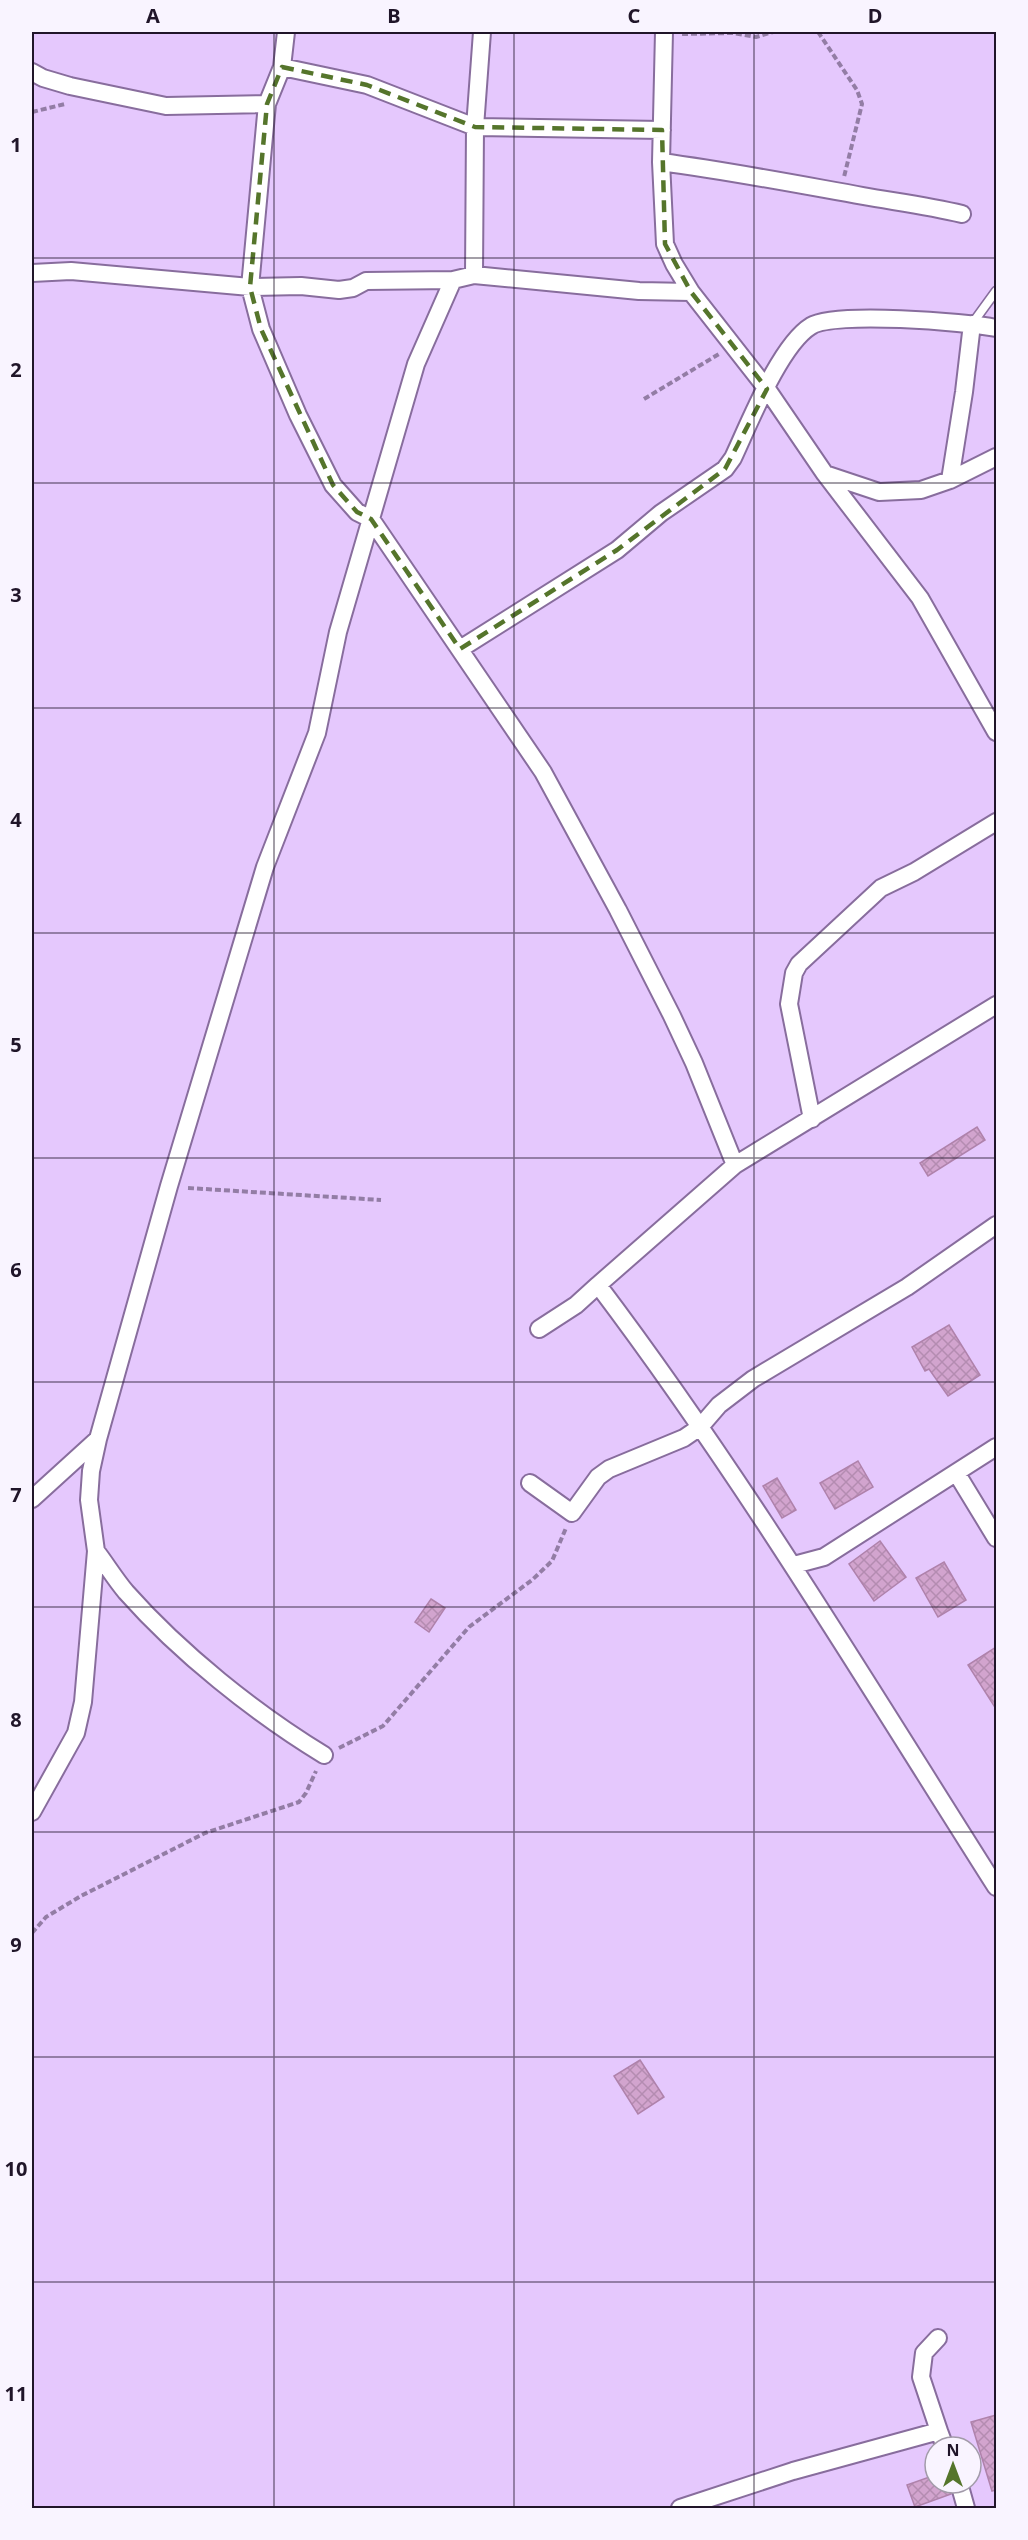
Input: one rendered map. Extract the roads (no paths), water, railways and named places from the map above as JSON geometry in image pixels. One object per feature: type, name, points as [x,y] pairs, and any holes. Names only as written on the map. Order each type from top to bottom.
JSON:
[{"type":"street","points":[[286,32],[282,67],[267,104],[250,287],[261,329],[298,415],[333,485],[357,512],[371,519],[543,772],[618,910],[694,1063],[735,1165]]},
{"type":"street","points":[[474,275],[475,127],[482,32]]},
{"type":"street","points":[[664,33],[661,162],[665,244],[674,264],[691,292],[767,389],[825,474],[920,598],[996,732]]},
{"type":"street","points":[[282,67],[367,85],[475,127],[662,130]]},
{"type":"street","points":[[32,72],[43,78],[80,88],[166,106],[267,104]]},
{"type":"street","points":[[661,162],[772,178],[898,202],[923,204],[962,214]]},
{"type":"street","points":[[32,273],[71,271],[250,287],[301,286],[348,290],[366,280],[453,280],[474,275],[639,291],[691,292]]},
{"type":"street","points":[[32,1812],[76,1733],[83,1702],[96,1551],[89,1500],[91,1471],[98,1439],[169,1186],[265,867],[317,733],[338,632],[416,364],[453,280]]},
{"type":"street","points":[[460,649],[617,550],[662,513],[724,469],[733,458],[784,356],[811,325],[826,319],[862,318],[972,324],[996,328]]},
{"type":"street","points":[[950,480],[972,324]]},
{"type":"street","points":[[825,474],[879,492],[921,490],[950,480],[996,457]]},
{"type":"street","points":[[812,1119],[789,1004],[794,973],[800,964],[881,888],[914,872],[996,822]]},
{"type":"street","points":[[539,1329],[576,1305],[735,1165],[996,1005]]},
{"type":"street","points":[[530,1483],[572,1514],[598,1477],[609,1469],[684,1438],[700,1427],[719,1405],[753,1379],[907,1287],[996,1225]]},
{"type":"street","points":[[598,1285],[700,1427],[794,1565],[996,1887]]},
{"type":"street","points":[[32,1499],[98,1439]]},
{"type":"street","points":[[794,1565],[824,1557],[996,1447]]},
{"type":"street","points":[[957,1474],[996,1538]]},
{"type":"street","points":[[96,1551],[125,1591],[173,1639],[281,1729],[324,1755]]},
{"type":"street","points":[[938,2338],[924,2353],[921,2377],[941,2435]]},
{"type":"street","points":[[680,2508],[793,2471],[923,2443]]},
{"type":"lane","points":[[972,324],[996,291]]}]
